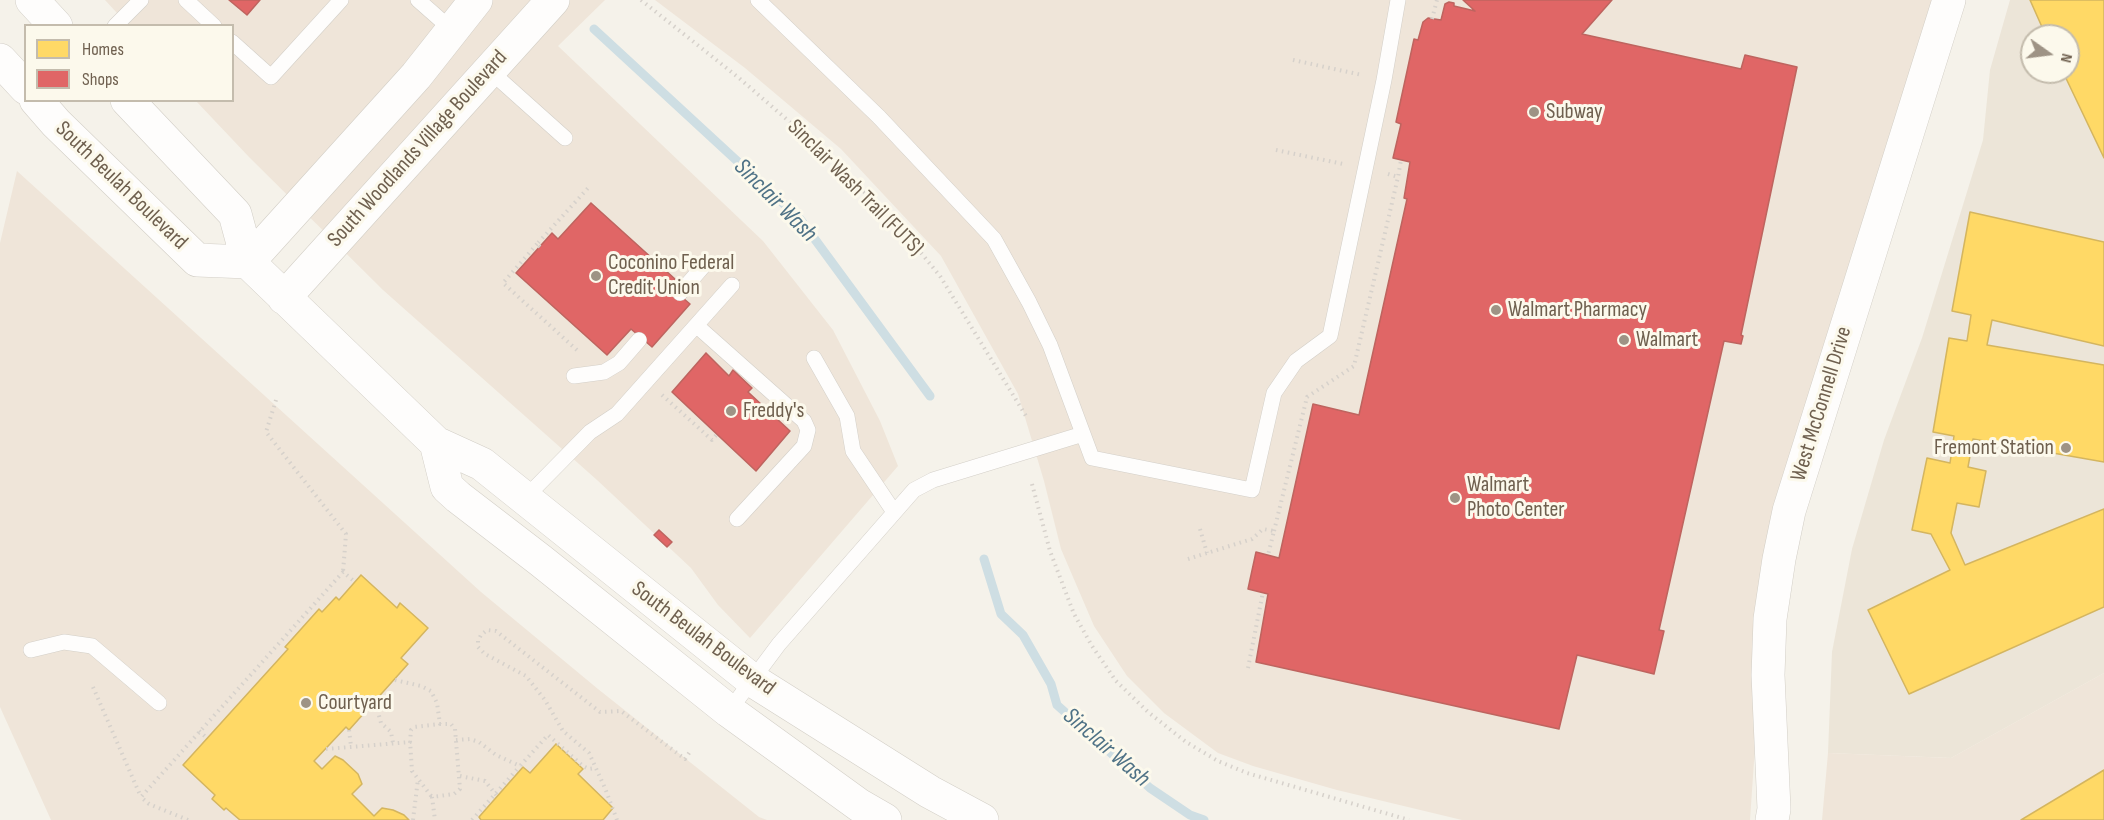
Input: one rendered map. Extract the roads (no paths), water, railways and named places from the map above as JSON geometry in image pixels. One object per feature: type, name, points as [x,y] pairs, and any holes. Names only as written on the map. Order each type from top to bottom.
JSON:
[{"type":"main road","points":[[33,0],[54,24]]},
{"type":"main road","points":[[248,261],[416,76],[476,0]]},
{"type":"main road","name":"South Woodlands Village Boulevard","points":[[284,298],[553,0]]},
{"type":"main road","name":"West McConnell Drive","points":[[1772,820],[1774,809],[1768,675],[1769,630],[1789,511],[1949,0]]},
{"type":"main road","points":[[0,60],[24,86]]},
{"type":"main road","name":"South Beulah Boulevard","points":[[38,102],[56,123],[197,260],[248,261]]},
{"type":"main road","name":"South Beulah Boulevard","points":[[129,102],[235,214],[248,261],[436,443],[482,464],[752,680],[930,792],[982,820]]},
{"type":"main road","name":"South Beulah Boulevard","points":[[436,443],[447,487],[729,711],[859,805],[885,820]]},
{"type":"lane","points":[[117,24],[141,0]]},
{"type":"lane","points":[[186,0],[212,24]]},
{"type":"lane","points":[[234,44],[271,77],[341,0]]},
{"type":"lane","points":[[418,0],[452,30]]},
{"type":"lane","points":[[758,0],[879,117],[994,239],[1050,345],[1092,458],[1252,490],[1274,393],[1296,361],[1330,336],[1360,197],[1398,0]]},
{"type":"lane","points":[[489,70],[565,138]]},
{"type":"lane","points":[[680,293],[706,263]]},
{"type":"lane","points":[[525,498],[590,432],[617,414],[732,285]]},
{"type":"lane","points":[[697,326],[804,421],[808,430],[804,446],[737,519]]},
{"type":"lane","points":[[574,376],[604,372],[619,363],[639,340]]},
{"type":"lane","points":[[814,358],[847,416],[853,451],[894,512]]},
{"type":"lane","points":[[729,711],[779,644],[914,490],[933,480],[1083,434]]},
{"type":"lane","points":[[31,650],[64,642],[92,646],[159,703]]},
{"type":"waterway","name":"Sinclair Wash","points":[[594,29],[800,219],[930,396]]},
{"type":"waterway","name":"Sinclair Wash","points":[[984,559],[1001,614],[1023,635],[1051,684],[1057,705],[1150,788],[1190,815],[1204,820]]},
{"type":"place","name":"Subway","points":[[1534,112]]},
{"type":"place","name":"Coconino Federal Credit Union","points":[[596,276]]},
{"type":"place","name":"Walmart Pharmacy","points":[[1496,310]]},
{"type":"place","name":"Walmart","points":[[1624,340]]},
{"type":"place","name":"Freddy's","points":[[731,411]]},
{"type":"place","name":"Fremont Station","points":[[2066,448]]},
{"type":"place","name":"Walmart Photo Center","points":[[1455,498]]},
{"type":"place","name":"Courtyard","points":[[306,703]]}]
